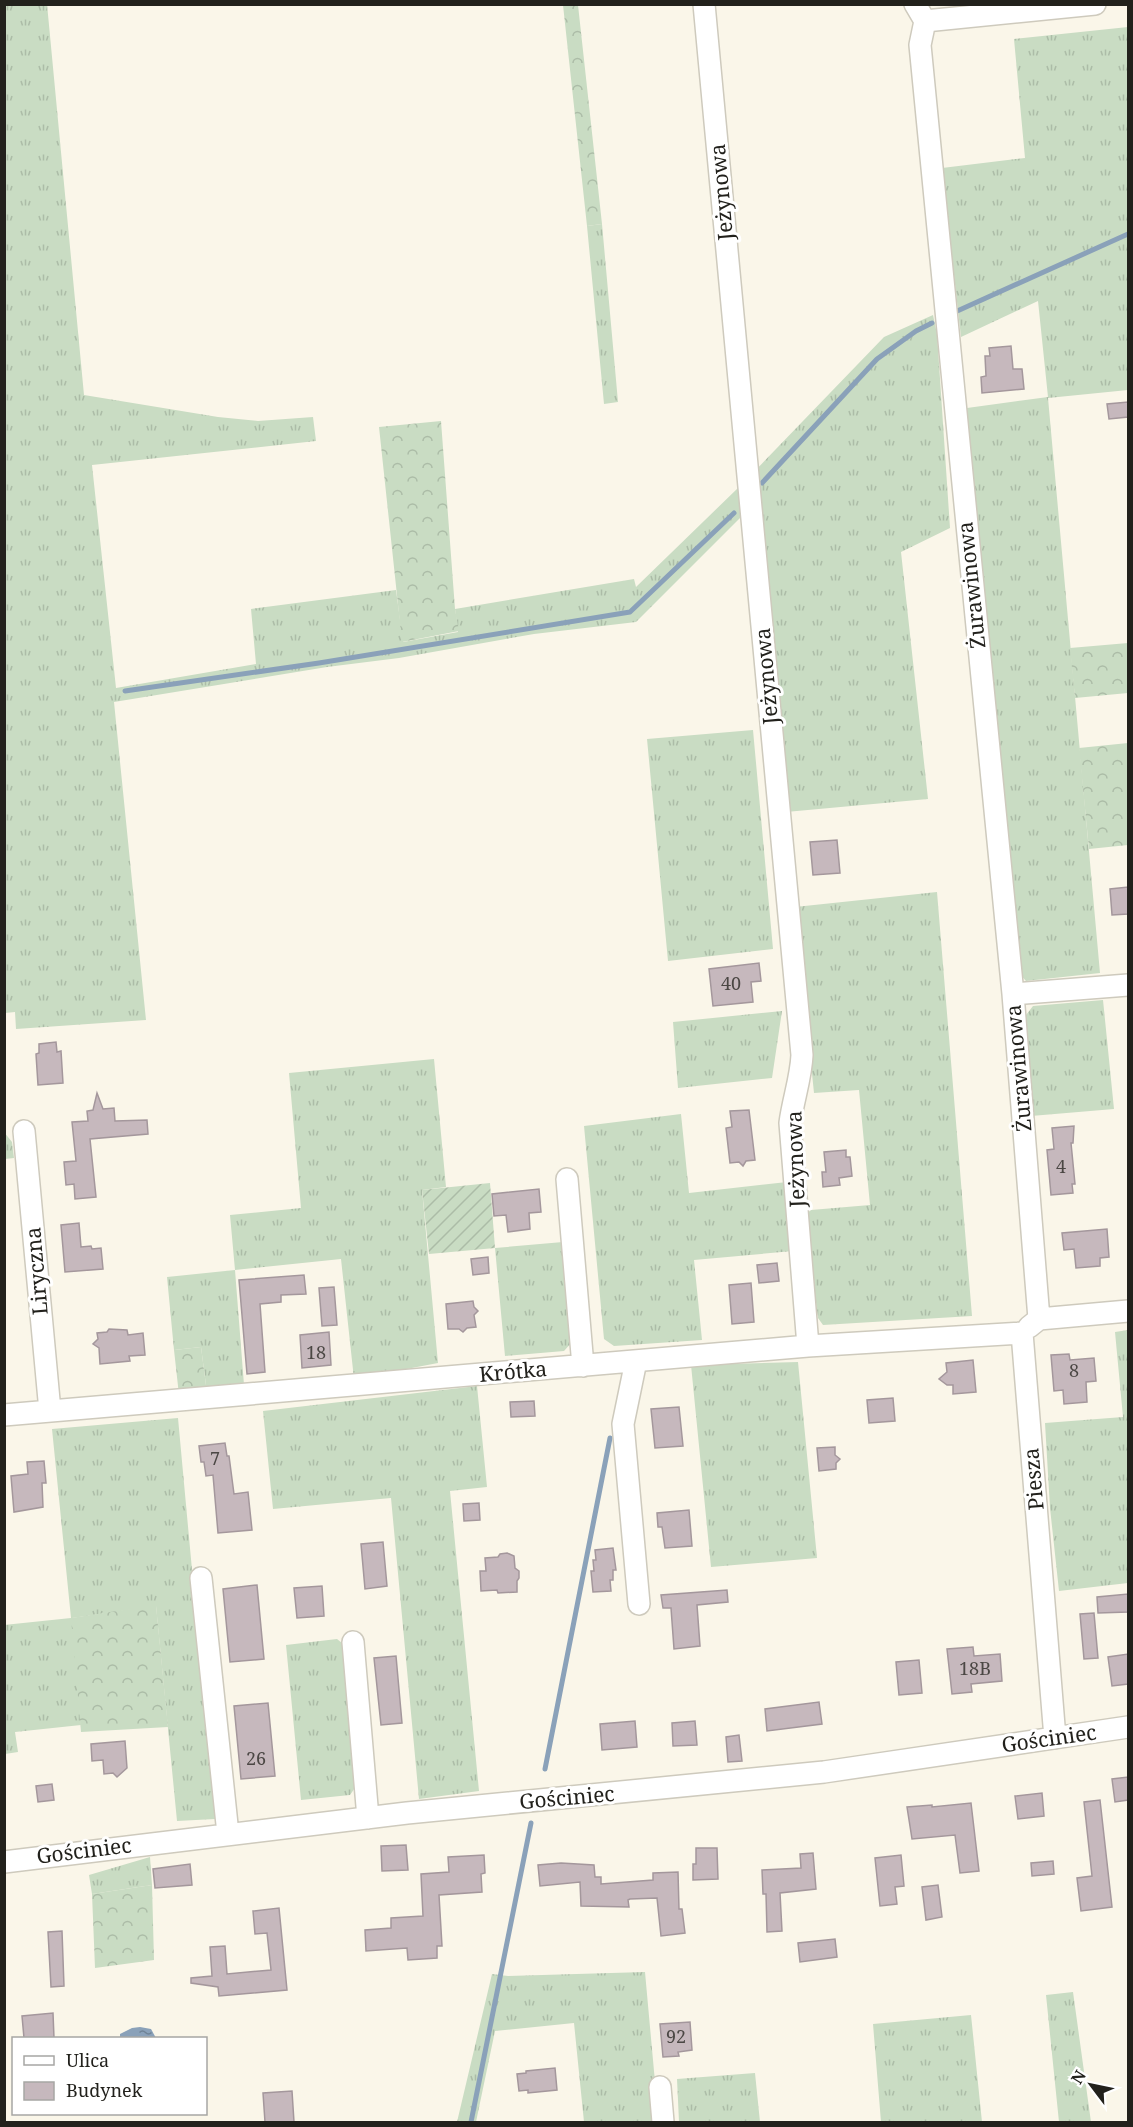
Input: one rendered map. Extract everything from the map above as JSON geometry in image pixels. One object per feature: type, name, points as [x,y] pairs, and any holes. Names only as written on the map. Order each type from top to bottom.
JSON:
[{"type":"street","name":"Jeżynowa","points":[[704,4],[802,1055],[802,1074],[793,1102],[790,1123],[808,1346]]},
{"type":"street","name":"Żurawinowa","points":[[1039,1318],[1013,994],[921,69],[920,13],[1095,4]]},
{"type":"street","points":[[1013,994],[1128,984]]},
{"type":"street","name":"Liryczna","points":[[24,1131],[50,1411]]},
{"type":"street","points":[[567,1179],[583,1366]]},
{"type":"street","points":[[1022,1333],[1039,1318],[1128,1311]]},
{"type":"street","name":"Krótka","points":[[4,1415],[808,1346],[1022,1333]]},
{"type":"street","name":"Piesza","points":[[1022,1333],[1055,1738]]},
{"type":"street","points":[[636,1361],[623,1424],[639,1604]]},
{"type":"street","points":[[201,1578],[228,1834]]},
{"type":"street","points":[[353,1642],[368,1818]]},
{"type":"street","name":"Gościniec","points":[[4,1862],[368,1818],[825,1772],[1128,1727]]},
{"type":"street","points":[[660,2087],[663,2122]]},
{"type":"green space","points":[[47,4],[84,395],[218,417],[258,421],[313,417],[316,441],[92,465],[116,688],[256,664],[251,609],[396,590],[403,642],[458,632],[455,609],[634,579],[636,587],[739,487],[743,515],[636,622],[534,634],[399,658],[327,667],[114,702],[146,1020],[16,1029],[15,1012],[5,1013],[4,5]]},
{"type":"green space","points":[[563,5],[578,5],[602,224],[587,226]]},
{"type":"green space","points":[[1128,27],[1128,390],[1048,398],[1100,973],[1026,981],[1018,972],[967,408],[1048,397],[1038,301],[961,337],[942,168],[1025,158],[1014,39]]},
{"type":"green space","points":[[602,224],[618,402],[604,404],[587,226]]},
{"type":"green space","points":[[933,315],[937,334],[950,528],[901,552],[928,799],[786,812],[752,474],[884,337]]},
{"type":"green space","points":[[441,421],[455,609],[459,631],[402,642],[379,427]]},
{"type":"green space","points":[[1128,643],[1128,693],[1075,698],[1070,648]]},
{"type":"green space","points":[[753,730],[773,949],[668,961],[647,739]]},
{"type":"green space","points":[[1128,743],[1128,845],[1089,849],[1079,748]]},
{"type":"green space","points":[[937,892],[972,1316],[823,1325],[818,1318],[805,1215],[811,1210],[870,1205],[859,1090],[814,1093],[795,907]]},
{"type":"green space","points":[[1103,1000],[1114,1109],[1031,1116],[1023,1019],[1033,1006]]},
{"type":"green space","points":[[782,1011],[772,1078],[678,1088],[673,1022]]},
{"type":"green space","points":[[434,1059],[446,1187],[422,1190],[438,1363],[354,1379],[341,1259],[235,1270],[230,1215],[301,1208],[289,1073]]},
{"type":"green space","points":[[681,1114],[689,1193],[787,1182],[793,1251],[694,1260],[702,1340],[614,1346],[604,1339],[584,1126]]},
{"type":"green space","points":[[4,1132],[12,1142],[14,1158],[5,1159]]},
{"type":"green space","points":[[490,1183],[495,1248],[429,1254],[422,1190]]},
{"type":"green space","points":[[563,1242],[573,1341],[564,1351],[505,1356],[495,1248]]},
{"type":"green space","points":[[235,1270],[244,1385],[207,1393],[201,1347],[174,1350],[167,1277]]},
{"type":"green space","points":[[1128,1330],[1128,1583],[1059,1591],[1050,1508],[1045,1423],[1123,1417],[1115,1332]]},
{"type":"green space","points":[[201,1347],[207,1393],[179,1395],[174,1350]]},
{"type":"green space","points":[[798,1362],[817,1558],[711,1567],[691,1365]]},
{"type":"green space","points":[[477,1386],[487,1487],[450,1491],[479,1791],[419,1799],[391,1498],[273,1509],[263,1411]]},
{"type":"green space","points":[[178,1418],[215,1819],[177,1821],[156,1606],[72,1618],[81,1725],[15,1732],[18,1752],[5,1754],[4,1625],[71,1618],[52,1429]]},
{"type":"green space","points":[[156,1605],[168,1727],[81,1732],[71,1618]]},
{"type":"green space","points":[[337,1639],[347,1647],[359,1782],[350,1795],[301,1800],[286,1645]]},
{"type":"green space","points":[[150,1857],[152,1885],[92,1894],[89,1875]]},
{"type":"green space","points":[[152,1885],[154,1960],[95,1968],[92,1894]]},
{"type":"green space","points":[[645,1972],[657,2122],[584,2122],[574,2023],[495,2031],[476,2122],[457,2122],[492,1974],[508,1976]]},
{"type":"green space","points":[[1073,1992],[1091,2122],[1059,2122],[1046,1995]]},
{"type":"green space","points":[[971,2015],[982,2122],[881,2122],[873,2024]]},
{"type":"green space","points":[[755,2073],[760,2122],[679,2122],[677,2079]]},
{"type":"water","points":[[132,2028],[151,2029],[155,2037],[120,2037],[120,2034]]},
{"type":"building","points":[[1011,346],[1013,369],[1022,369],[1024,389],[982,393],[981,377],[986,376],[985,356],[990,356],[989,348]]},
{"type":"building","points":[[1128,402],[1128,417],[1109,419],[1107,404]]},
{"type":"building","points":[[837,840],[840,873],[813,875],[810,842]]},
{"type":"building","points":[[1128,887],[1128,914],[1112,915],[1110,889]]},
{"type":"building","points":[[759,963],[761,981],[751,982],[753,1002],[713,1006],[709,969]]},
{"type":"building","points":[[56,1042],[57,1052],[61,1051],[63,1083],[38,1085],[36,1054],[39,1053],[39,1044]]},
{"type":"building","points":[[97,1093],[103,1109],[114,1108],[115,1121],[147,1120],[148,1134],[90,1139],[96,1197],[75,1199],[74,1184],[66,1185],[64,1162],[76,1161],[72,1122],[88,1121],[87,1111],[93,1110]]},
{"type":"building","points":[[749,1110],[755,1160],[746,1161],[743,1166],[739,1162],[730,1163],[726,1128],[732,1127],[730,1111]]},
{"type":"building","points":[[1074,1126],[1073,1143],[1071,1143],[1075,1184],[1072,1184],[1073,1193],[1051,1195],[1047,1150],[1054,1149],[1052,1128]]},
{"type":"building","points":[[846,1150],[846,1157],[850,1157],[852,1176],[839,1178],[840,1185],[823,1187],[822,1172],[826,1172],[824,1152]]},
{"type":"building","points":[[539,1189],[541,1212],[529,1213],[530,1229],[508,1232],[506,1215],[494,1216],[492,1194]]},
{"type":"building","points":[[79,1223],[81,1247],[101,1248],[103,1269],[65,1272],[61,1225]]},
{"type":"building","points":[[1107,1229],[1109,1257],[1100,1258],[1100,1266],[1076,1268],[1074,1249],[1064,1250],[1062,1233]]},
{"type":"building","points":[[488,1257],[489,1273],[473,1275],[471,1259]]},
{"type":"building","points":[[777,1263],[779,1281],[759,1283],[757,1265]]},
{"type":"building","points":[[304,1275],[306,1294],[281,1295],[281,1302],[260,1304],[265,1372],[247,1374],[239,1280]]},
{"type":"building","points":[[751,1283],[754,1322],[732,1324],[729,1285]]},
{"type":"building","points":[[334,1287],[337,1325],[322,1326],[319,1288]]},
{"type":"building","points":[[473,1301],[478,1311],[474,1315],[476,1327],[467,1328],[463,1332],[459,1329],[448,1329],[446,1304]]},
{"type":"building","points":[[109,1329],[127,1330],[128,1335],[143,1333],[145,1355],[129,1356],[130,1361],[100,1364],[99,1348],[93,1344],[98,1339],[97,1333],[107,1332]]},
{"type":"building","points":[[329,1332],[331,1365],[302,1368],[300,1335]]},
{"type":"building","points":[[1069,1354],[1070,1360],[1094,1358],[1096,1381],[1086,1382],[1087,1402],[1064,1404],[1063,1390],[1054,1391],[1051,1355]]},
{"type":"building","points":[[973,1360],[976,1392],[953,1394],[953,1385],[947,1385],[939,1379],[947,1372],[946,1363]]},
{"type":"building","points":[[893,1398],[895,1421],[869,1423],[867,1400]]},
{"type":"building","points":[[534,1401],[535,1416],[511,1417],[510,1402]]},
{"type":"building","points":[[679,1407],[683,1446],[655,1448],[651,1409]]},
{"type":"building","points":[[225,1443],[234,1494],[248,1492],[252,1530],[218,1533],[213,1475],[206,1476],[199,1446]]},
{"type":"building","points":[[835,1447],[835,1455],[840,1459],[836,1463],[836,1469],[819,1471],[817,1448]]},
{"type":"building","points":[[44,1461],[46,1483],[42,1483],[43,1507],[14,1512],[11,1476],[28,1474],[27,1462]]},
{"type":"building","points":[[479,1503],[480,1520],[464,1521],[463,1504]]},
{"type":"building","points":[[689,1510],[692,1546],[665,1548],[662,1527],[658,1527],[657,1513]]},
{"type":"building","points":[[383,1542],[387,1586],[365,1589],[361,1544]]},
{"type":"building","points":[[613,1548],[616,1570],[613,1570],[613,1580],[610,1580],[611,1591],[593,1592],[591,1571],[594,1571],[595,1550]]},
{"type":"building","points":[[507,1553],[514,1556],[515,1568],[519,1571],[517,1592],[481,1591],[480,1571],[486,1571],[485,1558],[498,1557],[500,1554]]},
{"type":"building","points":[[257,1585],[264,1659],[230,1662],[223,1589]]},
{"type":"building","points":[[322,1586],[324,1616],[297,1618],[294,1588]]},
{"type":"building","points":[[727,1590],[728,1602],[697,1605],[700,1646],[674,1649],[671,1608],[663,1608],[661,1595]]},
{"type":"building","points":[[1128,1594],[1128,1612],[1098,1613],[1097,1597]]},
{"type":"building","points":[[1094,1613],[1098,1658],[1084,1659],[1080,1614]]},
{"type":"building","points":[[973,1647],[974,1656],[1000,1654],[1002,1681],[971,1684],[972,1692],[952,1694],[947,1649]]},
{"type":"building","points":[[1128,1654],[1128,1684],[1112,1686],[1108,1657]]},
{"type":"building","points":[[396,1656],[402,1723],[381,1725],[374,1658]]},
{"type":"building","points":[[919,1660],[922,1693],[899,1695],[896,1662]]},
{"type":"building","points":[[819,1702],[822,1724],[767,1731],[765,1709]]},
{"type":"building","points":[[268,1703],[275,1776],[241,1779],[234,1706]]},
{"type":"building","points":[[635,1721],[637,1747],[602,1750],[600,1724]]},
{"type":"building","points":[[695,1721],[697,1745],[673,1746],[672,1723]]},
{"type":"building","points":[[739,1735],[742,1761],[728,1762],[726,1737]]},
{"type":"building","points":[[125,1741],[127,1768],[117,1777],[113,1773],[104,1774],[103,1760],[92,1761],[91,1744]]},
{"type":"building","points":[[1128,1777],[1128,1800],[1115,1802],[1112,1779]]},
{"type":"building","points":[[52,1784],[54,1800],[38,1802],[36,1786]]},
{"type":"building","points":[[1042,1793],[1044,1816],[1018,1819],[1015,1796]]},
{"type":"building","points":[[1100,1800],[1112,1907],[1081,1911],[1077,1878],[1092,1876],[1084,1802]]},
{"type":"building","points":[[971,1803],[979,1871],[960,1873],[955,1835],[912,1839],[907,1807]]},
{"type":"building","points":[[406,1845],[408,1870],[382,1871],[381,1846]]},
{"type":"building","points":[[696,1848],[717,1848],[718,1879],[693,1880]]},
{"type":"building","points":[[813,1853],[816,1889],[780,1893],[782,1931],[767,1932],[766,1894],[763,1894],[762,1870],[801,1868],[800,1854]]},
{"type":"building","points":[[484,1855],[485,1873],[481,1874],[482,1892],[439,1895],[442,1946],[437,1946],[437,1958],[408,1960],[407,1948],[366,1951],[365,1930],[391,1928],[391,1918],[423,1916],[421,1874],[449,1872],[448,1857]]},
{"type":"building","points":[[901,1855],[904,1886],[895,1887],[897,1904],[880,1906],[875,1858]]},
{"type":"building","points":[[1053,1861],[1054,1874],[1032,1876],[1031,1863]]},
{"type":"building","points":[[561,1863],[594,1865],[595,1877],[601,1877],[601,1884],[653,1880],[653,1873],[678,1872],[679,1909],[682,1909],[685,1933],[661,1936],[657,1898],[630,1899],[628,1900],[629,1907],[581,1906],[580,1882],[540,1886],[538,1865]]},
{"type":"building","points":[[190,1864],[192,1885],[155,1888],[153,1869]]},
{"type":"building","points":[[938,1885],[942,1917],[926,1920],[922,1887]]},
{"type":"building","points":[[279,1908],[287,1990],[219,1996],[218,1987],[191,1983],[191,1978],[212,1976],[210,1947],[225,1946],[227,1974],[271,1970],[267,1933],[255,1934],[253,1911]]},
{"type":"building","points":[[62,1931],[64,1986],[51,1987],[48,1932]]},
{"type":"building","points":[[835,1939],[837,1957],[800,1962],[798,1943]]},
{"type":"building","points":[[53,2013],[54,2037],[24,2037],[22,2016]]},
{"type":"building","points":[[690,2022],[692,2050],[678,2052],[679,2056],[663,2057],[660,2024]]},
{"type":"building","points":[[555,2068],[557,2090],[528,2093],[528,2090],[519,2091],[517,2074]]},
{"type":"building","points":[[292,2091],[294,2122],[265,2122],[263,2093]]},
{"type":"waterway","points":[[955,312],[1128,234]]},
{"type":"waterway","points":[[762,483],[877,359],[916,331],[932,323]]},
{"type":"waterway","points":[[125,691],[319,663],[630,612],[734,513]]},
{"type":"waterway","points":[[545,1769],[610,1438]]},
{"type":"waterway","points":[[471,2122],[531,1823]]}]
